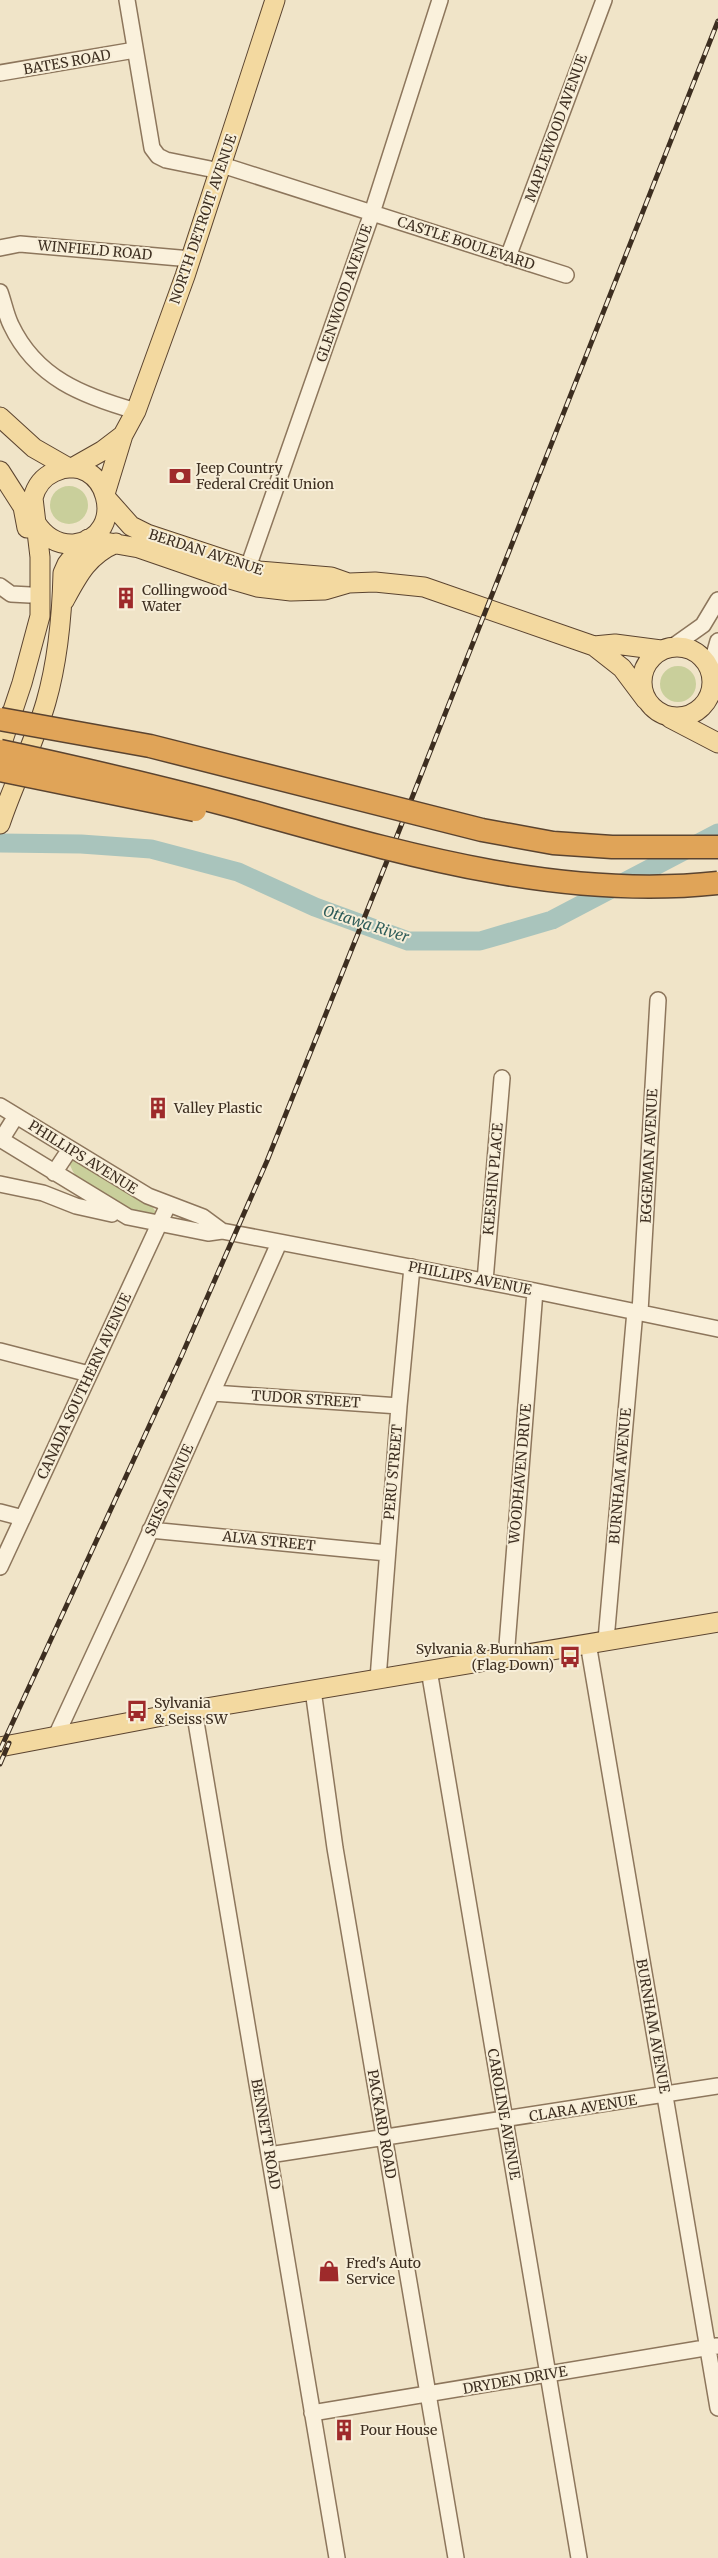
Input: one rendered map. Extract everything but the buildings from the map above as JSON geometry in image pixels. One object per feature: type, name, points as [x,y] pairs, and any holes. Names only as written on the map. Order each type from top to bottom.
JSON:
[{"type":"highway","points":[[0,703],[150,746],[482,830],[553,843],[612,847],[718,847]]},
{"type":"highway","points":[[0,719],[150,746]]},
{"type":"highway","points":[[0,750],[152,784],[343,836],[474,867],[557,881],[632,887],[718,882]]},
{"type":"highway","points":[[0,770],[152,802],[343,836]]},
{"type":"main road","name":"NORTH DETROIT AVENUE","points":[[106,496],[123,435],[136,411],[191,259],[275,0]]},
{"type":"main road","points":[[0,417],[34,448],[70,468],[94,476],[106,496],[107,514],[104,523],[86,540],[67,564],[63,573],[62,604],[55,661],[46,703],[3,816]]},
{"type":"main road","name":"NORTH DETROIT AVENUE","points":[[70,468],[102,451],[123,435]]},
{"type":"main road","points":[[0,460],[25,484],[33,498],[42,598],[40,616],[22,683],[0,750]]},
{"type":"main road","points":[[33,498],[41,481],[49,474],[70,468]]},
{"type":"main road","points":[[0,471],[24,507],[33,639]]},
{"type":"main road","name":"BERDAN AVENUE","points":[[106,496],[126,521],[139,530],[245,576]]},
{"type":"main road","points":[[36,523],[48,537],[56,542],[76,544],[86,540]]},
{"type":"main road","name":"BERDAN AVENUE","points":[[86,540],[116,543],[146,550],[304,591],[325,590],[349,583],[389,582],[424,587],[594,646],[622,668],[646,700]]},
{"type":"main road","points":[[62,604],[92,557],[101,550],[116,543]]},
{"type":"main road","name":"BERDAN AVENUE","points":[[594,646],[615,644],[666,648]]},
{"type":"main road","points":[[718,704],[711,675],[704,659],[695,651],[684,647],[666,648],[651,657],[644,666],[641,678],[642,689],[646,700],[654,709],[718,743]]},
{"type":"main road","points":[[664,715],[675,718],[687,716],[697,711],[706,703],[711,692],[711,675]]},
{"type":"main road","points":[[0,1747],[194,1710],[718,1622]]},
{"type":"street","name":"CASTLE BOULEVARD","points":[[126,0],[150,143],[155,152],[166,160],[221,168],[372,213],[566,275]]},
{"type":"street","name":"GLENWOOD AVENUE","points":[[245,576],[372,213],[440,0]]},
{"type":"street","name":"MAPLEWOOD AVENUE","points":[[508,257],[604,0]]},
{"type":"street","name":"BATES ROAD","points":[[0,73],[135,50]]},
{"type":"street","name":"WINFIELD ROAD","points":[[0,248],[20,244],[191,259]]},
{"type":"street","points":[[0,292],[10,323],[24,347],[59,382],[86,395],[136,411]]},
{"type":"street","points":[[0,586],[11,594],[30,595]]},
{"type":"street","points":[[666,648],[703,625],[718,600]]},
{"type":"street","points":[[711,675],[718,641]]},
{"type":"street","name":"EGGEMAN AVENUE","points":[[638,1312],[658,1000]]},
{"type":"street","name":"KEESHIN PLACE","points":[[485,1281],[502,1078]]},
{"type":"street","name":"PHILLIPS AVENUE","points":[[0,1106],[143,1193],[168,1205],[203,1217],[222,1230]]},
{"type":"street","points":[[0,1140],[16,1116]]},
{"type":"street","name":"PHILLIPS AVENUE","points":[[0,1140],[128,1217]]},
{"type":"street","points":[[54,1173],[70,1149]]},
{"type":"street","name":"PHILLIPS AVENUE","points":[[0,1184],[43,1194],[76,1206],[159,1224],[208,1232],[222,1230],[279,1243],[412,1266],[718,1329]]},
{"type":"street","name":"CANADA SOUTHERN AVENUE","points":[[0,1566],[168,1205]]},
{"type":"street","name":"SEISS AVENUE","points":[[56,1736],[279,1243]]},
{"type":"street","name":"PERU STREET","points":[[378,1678],[412,1266]]},
{"type":"street","name":"WOODHAVEN DRIVE","points":[[506,1658],[535,1291]]},
{"type":"street","name":"BURNHAM AVENUE","points":[[638,1312],[597,1642],[664,2095],[713,2347],[718,2408]]},
{"type":"street","points":[[0,1351],[89,1374]]},
{"type":"street","name":"TUDOR STREET","points":[[213,1392],[399,1406]]},
{"type":"street","points":[[0,1512],[23,1518]]},
{"type":"street","name":"ALVA STREET","points":[[150,1530],[387,1553]]},
{"type":"street","name":"CAROLINE AVENUE","points":[[429,1670],[579,2558]]},
{"type":"street","name":"PACKARD ROAD","points":[[313,1690],[335,1848],[456,2558]]},
{"type":"street","name":"BENNETT ROAD","points":[[194,1710],[337,2558]]},
{"type":"street","name":"CLARA AVENUE","points":[[270,2156],[488,2120],[505,2120],[718,2086]]},
{"type":"street","name":"DRYDEN DRIVE","points":[[312,2412],[428,2395],[713,2347]]},
{"type":"green space","points":[[69,486],[82,492],[88,505],[82,518],[69,524],[56,518],[50,505],[56,492]]},
{"type":"green space","points":[[678,666],[685,667],[691,671],[695,677],[695,691],[691,697],[685,701],[678,702],[671,701],[665,697],[661,691],[660,684],[661,677],[665,671],[671,667]]},
{"type":"green space","points":[[68,1157],[150,1203],[157,1214],[156,1216],[116,1204],[90,1190],[72,1170]]},
{"type":"waterway","name":"Ottawa River","points":[[0,843],[81,844],[151,849],[238,872],[315,907],[408,941],[480,941],[552,920],[718,833]]},
{"type":"railway","points":[[0,1750],[181,1357],[267,1161],[718,21]]},
{"type":"railway","points":[[0,1764],[9,1743]]},
{"type":"place","name":"Jeep Country Federal Credit Union","points":[[180,476]]},
{"type":"place","name":"Collingwood Water","points":[[126,598]]},
{"type":"place","name":"Valley Plastic","points":[[158,1108]]},
{"type":"place","name":"Sylvania & Burnham (Flag Down)","points":[[570,1657]]},
{"type":"place","name":"Sylvania & Seiss SW","points":[[137,1711]]},
{"type":"place","name":"Fred's Auto Service","points":[[329,2271]]},
{"type":"place","name":"Pour House","points":[[344,2430]]}]
